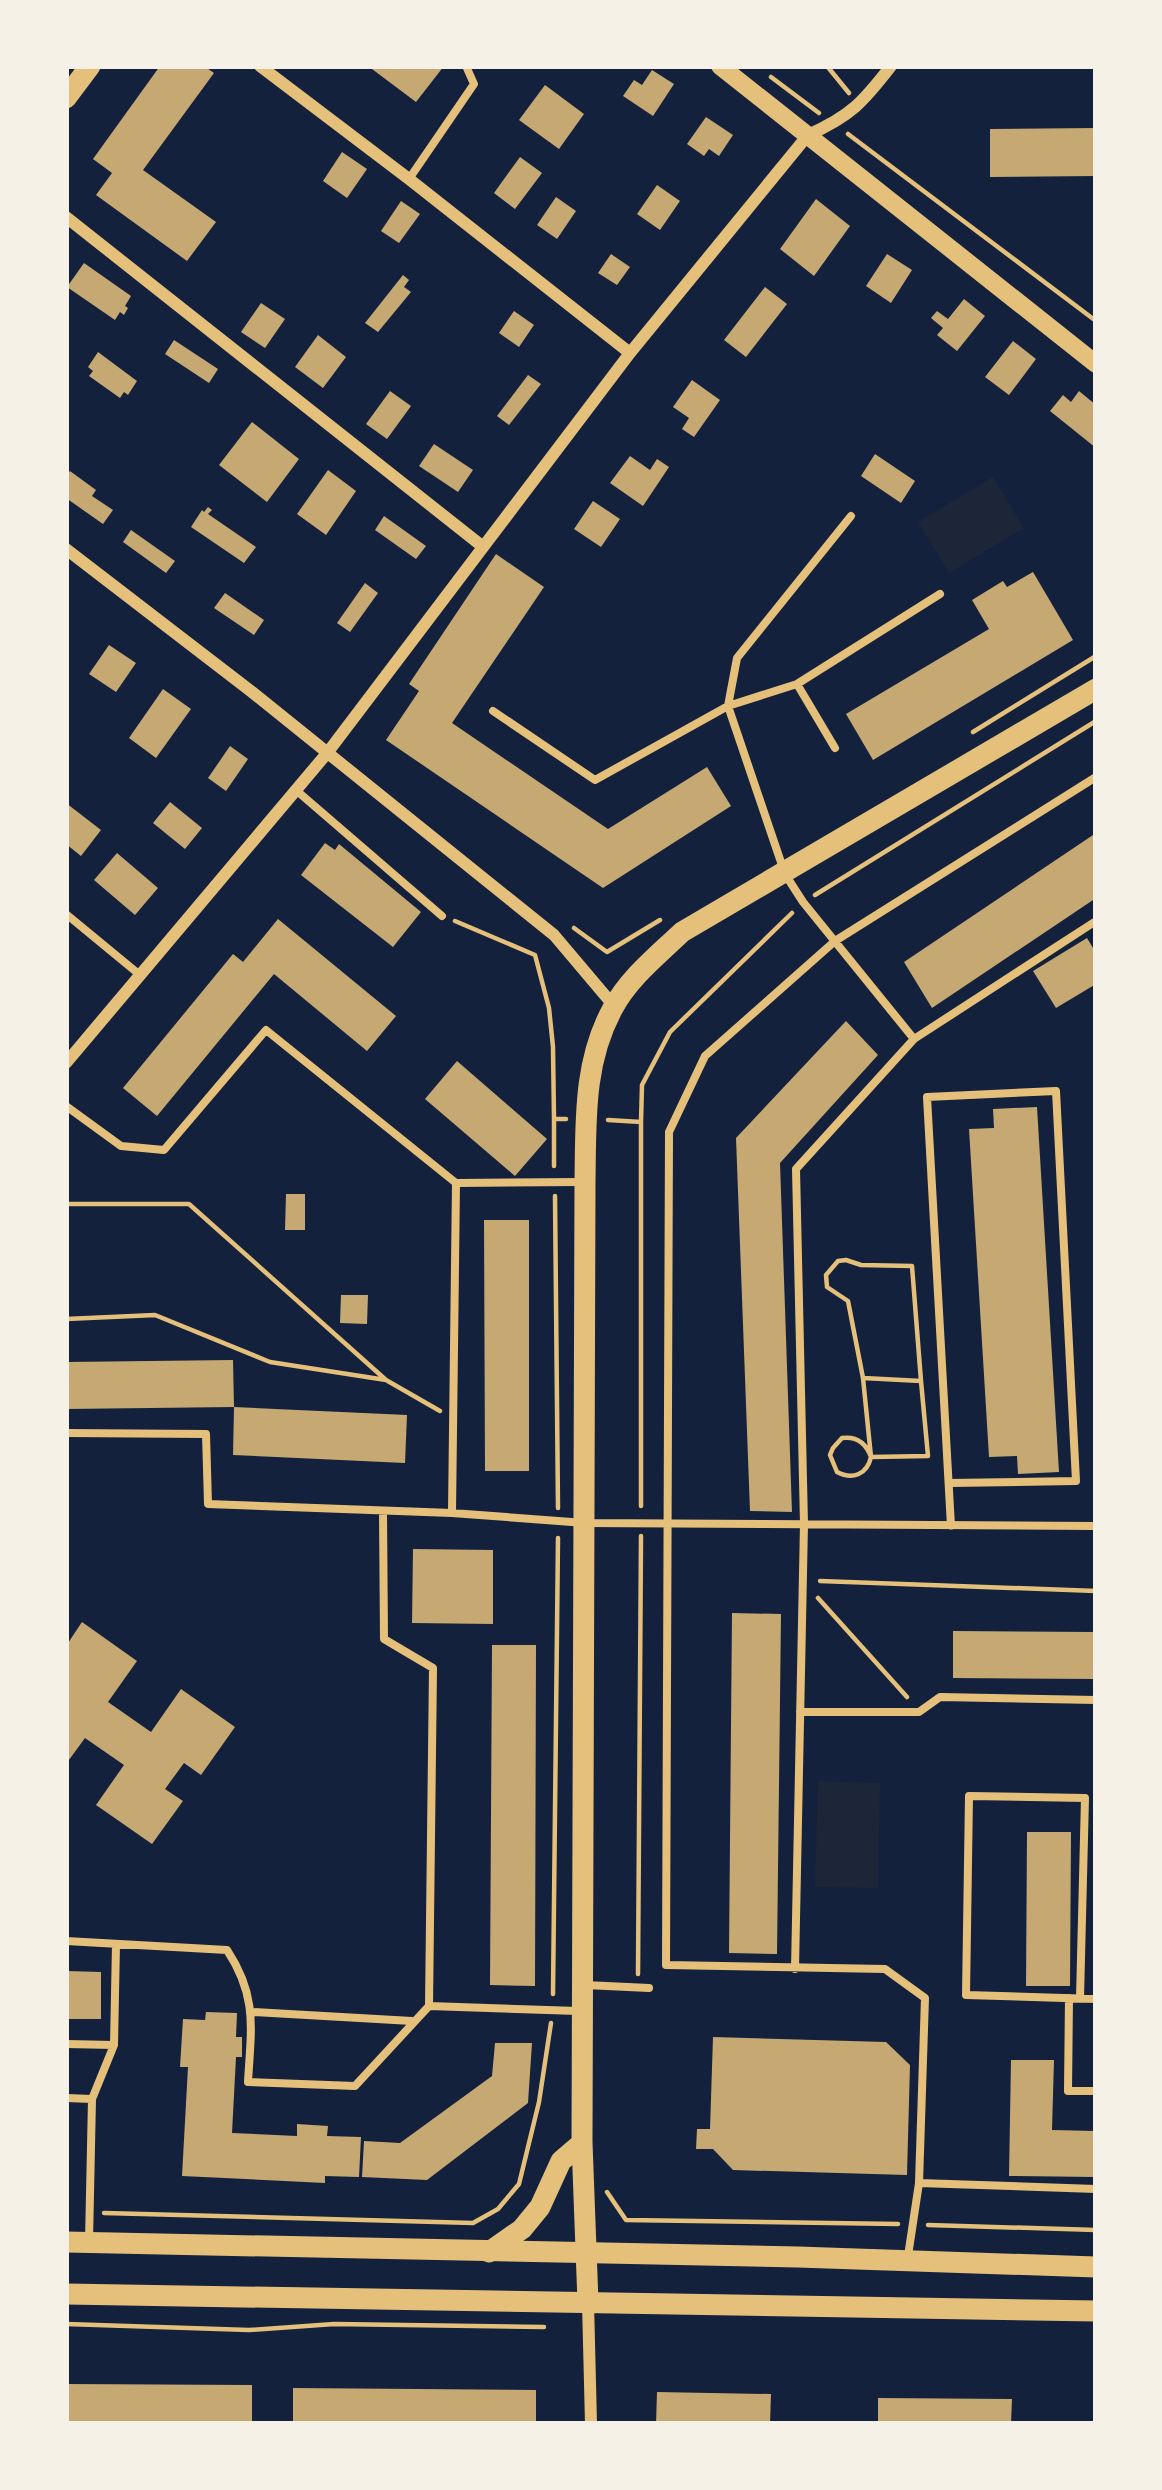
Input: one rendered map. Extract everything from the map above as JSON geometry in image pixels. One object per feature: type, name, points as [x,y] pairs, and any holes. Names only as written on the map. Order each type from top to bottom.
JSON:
[{"type":"main road","points":[[66,98],[90,66]]},
{"type":"main road","points":[[588,2302],[582,2143],[585,1182],[590,1063],[614,1006],[644,968],[682,932],[1096,689]]},
{"type":"main road","points":[[489,2252],[522,2229],[553,2185],[561,2161],[582,2143]]},
{"type":"main road","points":[[77,2242],[1096,2267]]},
{"type":"main road","points":[[66,2294],[1096,2311]]},
{"type":"street","points":[[260,66],[630,353]]},
{"type":"street","points":[[720,66],[1095,363]]},
{"type":"street","points":[[66,1063],[328,752],[630,353],[808,135],[859,107],[891,66]]},
{"type":"street","points":[[66,217],[482,546]]},
{"type":"street","points":[[66,549],[554,935],[614,1006]]},
{"type":"street","points":[[588,2302],[591,2424]]},
{"type":"lane","points":[[409,179],[474,84],[466,66]]},
{"type":"lane","points":[[851,516],[737,658],[728,706],[785,874],[914,1039]]},
{"type":"lane","points":[[493,711],[595,780],[728,706],[796,684],[940,594]]},
{"type":"lane","points":[[796,684],[835,748]]},
{"type":"lane","points":[[908,2260],[919,2183],[925,1998],[885,1970],[667,1965],[669,1132],[705,1056],[835,941],[1096,778]]},
{"type":"lane","points":[[296,790],[442,916]]},
{"type":"lane","points":[[66,914],[140,974]]},
{"type":"lane","points":[[794,1969],[804,1524],[796,1169],[914,1039],[1096,921]]},
{"type":"lane","points":[[66,1106],[121,1146],[164,1150],[266,1030],[456,1184],[585,1182]]},
{"type":"lane","points":[[950,1483],[1076,1481],[1056,1091],[927,1097],[951,1526]]},
{"type":"lane","points":[[452,1513],[456,1184]]},
{"type":"lane","points":[[66,1433],[206,1434],[208,1504],[585,1523],[1096,1526]]},
{"type":"lane","points":[[383,1511],[383,1639],[433,1668],[429,2006]]},
{"type":"lane","points":[[800,1712],[919,1712],[940,1697],[1096,1700]]},
{"type":"lane","points":[[1096,1999],[1075,1998],[966,1995],[969,1796],[1085,1798],[1075,1998],[1068,2091],[1096,2091]]},
{"type":"lane","points":[[66,1942],[227,1951],[241,1972],[252,2012],[248,2082],[355,2086],[429,2006],[583,2011]]},
{"type":"lane","points":[[77,2242],[89,2213],[92,2099],[114,2045],[116,1944]]},
{"type":"lane","points":[[583,1985],[644,1988]]},
{"type":"lane","points":[[252,2012],[413,2021]]},
{"type":"lane","points":[[66,2044],[114,2045]]},
{"type":"lane","points":[[66,2098],[92,2099]]},
{"type":"lane","points":[[919,2183],[1096,2189]]},
{"type":"path","points":[[757,66],[1096,321]]},
{"type":"path","points":[[827,66],[859,107]]},
{"type":"path","points":[[976,731],[1096,656]]},
{"type":"path","points":[[644,1988],[642,1084],[670,1032],[803,902],[1096,721]]},
{"type":"path","points":[[442,916],[536,955]]},
{"type":"path","points":[[536,955],[567,922],[607,952],[663,919]]},
{"type":"path","points":[[89,2213],[473,2223],[498,2209],[520,2184],[553,2009],[558,1522],[553,1047],[536,955]]},
{"type":"path","points":[[554,1118],[640,1122]]},
{"type":"path","points":[[66,1204],[189,1204],[386,1380],[455,1420]]},
{"type":"path","points":[[871,1457],[862,1442],[848,1437],[837,1442],[830,1456],[837,1472],[850,1477],[862,1472],[871,1457],[863,1378],[848,1301],[827,1287],[826,1275],[838,1261],[911,1266],[928,1456],[871,1457]]},
{"type":"path","points":[[66,1319],[155,1315],[270,1362],[386,1380]]},
{"type":"path","points":[[863,1378],[921,1382]]},
{"type":"path","points":[[803,1581],[1096,1592]]},
{"type":"path","points":[[803,1581],[919,1712]]},
{"type":"path","points":[[606,2189],[626,2220],[1096,2230]]},
{"type":"shaded area","points":[[993,477],[1024,528],[949,573],[918,522]]},
{"type":"shaded area","points":[[818,1781],[880,1783],[878,1888],[815,1887]]},
{"type":"building","points":[[160,66],[204,66],[214,73],[143,170],[216,222],[187,261],[96,195],[112,173],[93,159]]},
{"type":"building","points":[[368,66],[444,66],[416,102]]},
{"type":"building","points":[[652,70],[674,84],[653,116],[623,96],[634,80],[642,85]]},
{"type":"building","points":[[545,85],[584,114],[559,149],[519,120]]},
{"type":"building","points":[[706,117],[733,135],[719,156],[709,149],[704,156],[687,144]]},
{"type":"building","points":[[1096,128],[1096,176],[990,177],[990,129]]},
{"type":"building","points":[[342,152],[367,169],[347,198],[323,181]]},
{"type":"building","points":[[520,157],[542,173],[515,209],[494,193]]},
{"type":"building","points":[[657,185],[680,201],[660,230],[637,214]]},
{"type":"building","points":[[556,197],[576,211],[557,239],[537,225]]},
{"type":"building","points":[[816,199],[850,226],[814,276],[780,249]]},
{"type":"building","points":[[401,201],[420,214],[399,243],[381,231]]},
{"type":"building","points":[[611,254],[630,267],[617,285],[598,273]]},
{"type":"building","points":[[887,254],[912,270],[891,303],[866,286]]},
{"type":"building","points":[[84,263],[131,296],[124,315],[120,312],[115,320],[67,287]]},
{"type":"building","points":[[403,275],[409,280],[404,287],[411,292],[378,332],[365,323]]},
{"type":"building","points":[[765,287],[787,304],[746,357],[724,340]]},
{"type":"building","points":[[964,299],[985,316],[957,351],[937,335],[943,328],[931,318],[937,311],[948,319]]},
{"type":"building","points":[[261,303],[285,319],[265,348],[241,332]]},
{"type":"building","points":[[514,311],[534,325],[519,347],[499,333]]},
{"type":"building","points":[[318,335],[346,357],[323,388],[295,367]]},
{"type":"building","points":[[174,340],[218,369],[209,383],[165,354]]},
{"type":"building","points":[[1013,341],[1036,359],[1009,395],[985,377]]},
{"type":"building","points":[[98,352],[137,381],[128,395],[124,392],[120,398],[89,376],[93,371],[88,367]]},
{"type":"building","points":[[528,375],[541,384],[509,425],[497,416]]},
{"type":"building","points":[[692,380],[720,400],[694,437],[682,429],[689,418],[673,407]]},
{"type":"building","points":[[390,391],[411,406],[387,439],[366,424]]},
{"type":"building","points":[[1079,391],[1096,405],[1096,448],[1050,411],[1063,395],[1071,402]]},
{"type":"building","points":[[252,422],[299,459],[267,502],[219,465]]},
{"type":"building","points":[[434,444],[473,470],[458,492],[419,466]]},
{"type":"building","points":[[875,454],[915,481],[901,503],[861,476]]},
{"type":"building","points":[[630,456],[650,470],[657,459],[669,467],[643,506],[610,483]]},
{"type":"building","points":[[328,470],[356,491],[326,535],[297,514]]},
{"type":"building","points":[[70,471],[96,490],[92,496],[113,510],[103,524],[66,498]]},
{"type":"building","points":[[593,501],[620,519],[601,547],[574,529]]},
{"type":"building","points":[[208,507],[212,510],[208,514],[256,547],[244,563],[191,527]]},
{"type":"building","points":[[384,516],[426,546],[416,559],[375,530]]},
{"type":"building","points":[[131,530],[175,561],[166,573],[123,542]]},
{"type":"building","points":[[496,554],[544,587],[452,723],[608,829],[707,767],[731,806],[603,888],[386,740],[419,691],[409,684]]},
{"type":"building","points":[[1033,572],[1073,640],[873,760],[846,714],[989,629],[972,600],[1003,581],[1007,587]]},
{"type":"building","points":[[365,583],[378,593],[350,632],[337,623]]},
{"type":"building","points":[[225,593],[264,620],[254,635],[214,608]]},
{"type":"building","points":[[109,645],[136,663],[116,692],[89,674]]},
{"type":"building","points":[[163,689],[191,709],[156,758],[129,738]]},
{"type":"building","points":[[230,746],[248,759],[226,791],[208,778]]},
{"type":"building","points":[[170,802],[202,828],[185,849],[153,823]]},
{"type":"building","points":[[66,803],[101,830],[81,856],[66,844]]},
{"type":"building","points":[[1096,833],[1096,898],[932,1008],[904,962]]},
{"type":"building","points":[[325,843],[335,850],[339,844],[421,912],[393,947],[301,875]]},
{"type":"building","points":[[117,853],[158,888],[135,915],[94,880]]},
{"type":"building","points":[[278,919],[396,1016],[367,1051],[274,974],[157,1116],[123,1088],[233,954],[243,962]]},
{"type":"building","points":[[1087,938],[1096,953],[1096,984],[1056,1008],[1033,971]]},
{"type":"building","points":[[846,1021],[878,1055],[780,1163],[792,1512],[750,1511],[736,1138]]},
{"type":"building","points":[[457,1061],[547,1139],[515,1176],[425,1099]]},
{"type":"building","points":[[1037,1107],[1059,1472],[1018,1474],[1017,1456],[989,1457],[969,1129],[994,1128],[993,1109]]},
{"type":"building","points":[[286,1194],[305,1194],[305,1230],[285,1230]]},
{"type":"building","points":[[484,1220],[529,1220],[529,1471],[485,1471]]},
{"type":"building","points":[[341,1295],[368,1295],[367,1324],[340,1323]]},
{"type":"building","points":[[233,1360],[234,1407],[66,1409],[66,1362]]},
{"type":"building","points":[[234,1407],[407,1415],[405,1463],[233,1455]]},
{"type":"building","points":[[413,1549],[493,1550],[493,1624],[412,1623]]},
{"type":"building","points":[[732,1613],[781,1614],[777,1954],[729,1953]]},
{"type":"building","points":[[82,1622],[137,1661],[108,1702],[151,1732],[181,1689],[235,1727],[201,1775],[184,1763],[165,1789],[183,1801],[152,1844],[96,1805],[124,1765],[85,1738],[66,1764],[66,1646]]},
{"type":"building","points":[[953,1631],[1096,1632],[1096,1679],[953,1678]]},
{"type":"building","points":[[492,1645],[536,1645],[535,1986],[490,1985]]},
{"type":"building","points":[[1027,1832],[1071,1832],[1070,1986],[1026,1986]]},
{"type":"building","points":[[66,1971],[101,1972],[101,2019],[66,2019]]},
{"type":"building","points":[[206,2012],[237,2013],[236,2037],[242,2037],[242,2057],[236,2057],[232,2133],[297,2136],[297,2124],[328,2126],[327,2136],[361,2137],[359,2177],[325,2176],[325,2183],[182,2176],[188,2067],[180,2067],[183,2019],[205,2020]]},
{"type":"building","points":[[713,2037],[886,2042],[910,2065],[907,2175],[733,2170],[713,2149],[696,2149],[697,2129],[710,2129]]},
{"type":"building","points":[[495,2043],[532,2043],[528,2103],[427,2180],[362,2177],[364,2141],[400,2143],[492,2076]]},
{"type":"building","points":[[1011,2060],[1054,2060],[1052,2130],[1096,2131],[1096,2177],[1009,2176]]},
{"type":"building","points":[[66,2384],[252,2385],[252,2424],[66,2424]]},
{"type":"building","points":[[293,2388],[536,2390],[536,2424],[293,2424]]},
{"type":"building","points":[[657,2392],[771,2394],[770,2424],[656,2424]]},
{"type":"building","points":[[878,2398],[1012,2399],[1011,2424],[878,2424]]}]
